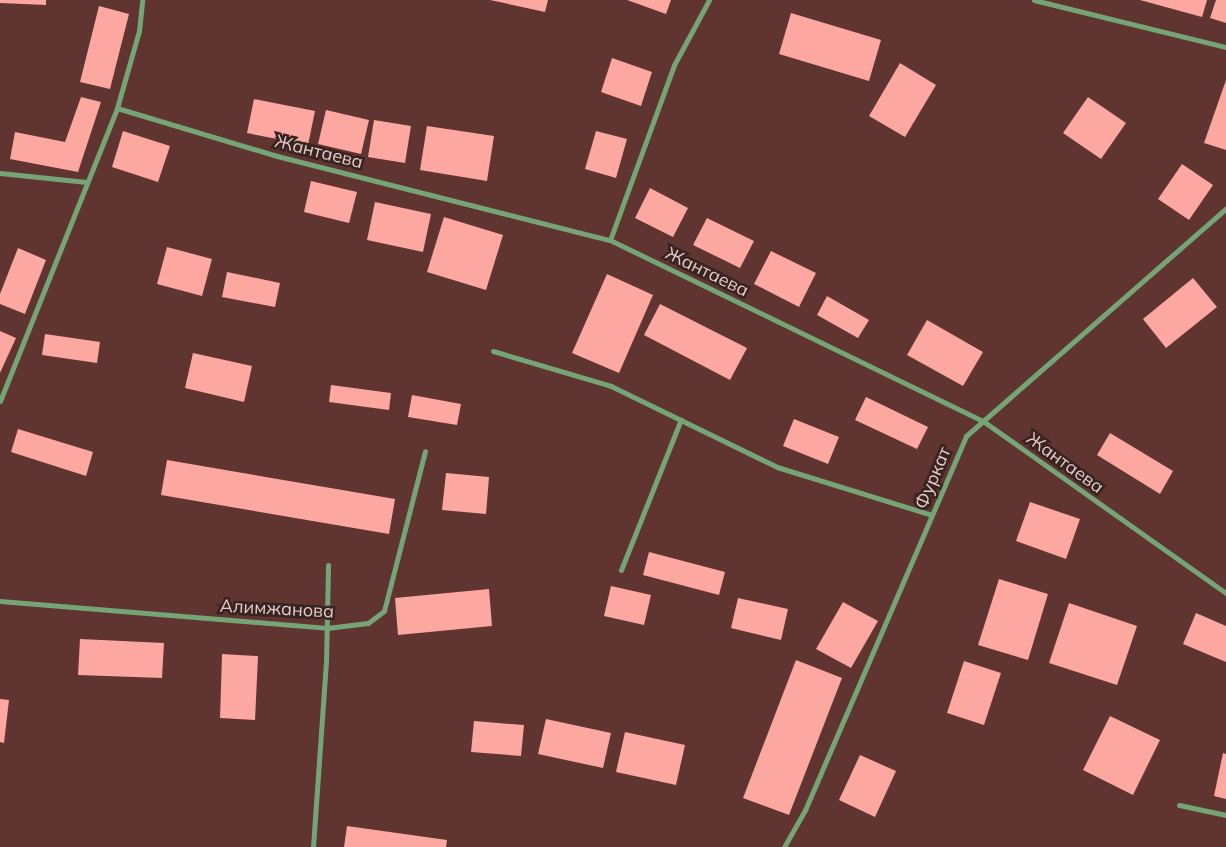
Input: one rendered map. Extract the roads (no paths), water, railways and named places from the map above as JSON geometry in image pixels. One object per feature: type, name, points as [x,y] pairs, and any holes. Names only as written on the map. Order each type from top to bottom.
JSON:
[{"type":"street","points":[[0,401],[117,108],[139,31],[142,0]]},
{"type":"street","points":[[610,240],[674,65],[709,0]]},
{"type":"street","points":[[1034,0],[1226,47]]},
{"type":"street","name":"Жантаева","points":[[117,108],[277,156],[610,240],[983,421],[1226,593]]},
{"type":"street","points":[[0,174],[87,182]]},
{"type":"street","name":"Фуркат","points":[[784,847],[805,810],[966,436],[1226,208]]},
{"type":"street","points":[[493,351],[612,386],[777,466],[932,515]]},
{"type":"street","points":[[621,570],[681,419]]},
{"type":"street","name":"Алимжанова","points":[[0,601],[327,628],[368,623],[384,611],[426,450]]},
{"type":"street","points":[[313,847],[327,628],[328,565]]},
{"type":"street","points":[[1179,805],[1226,815]]}]
